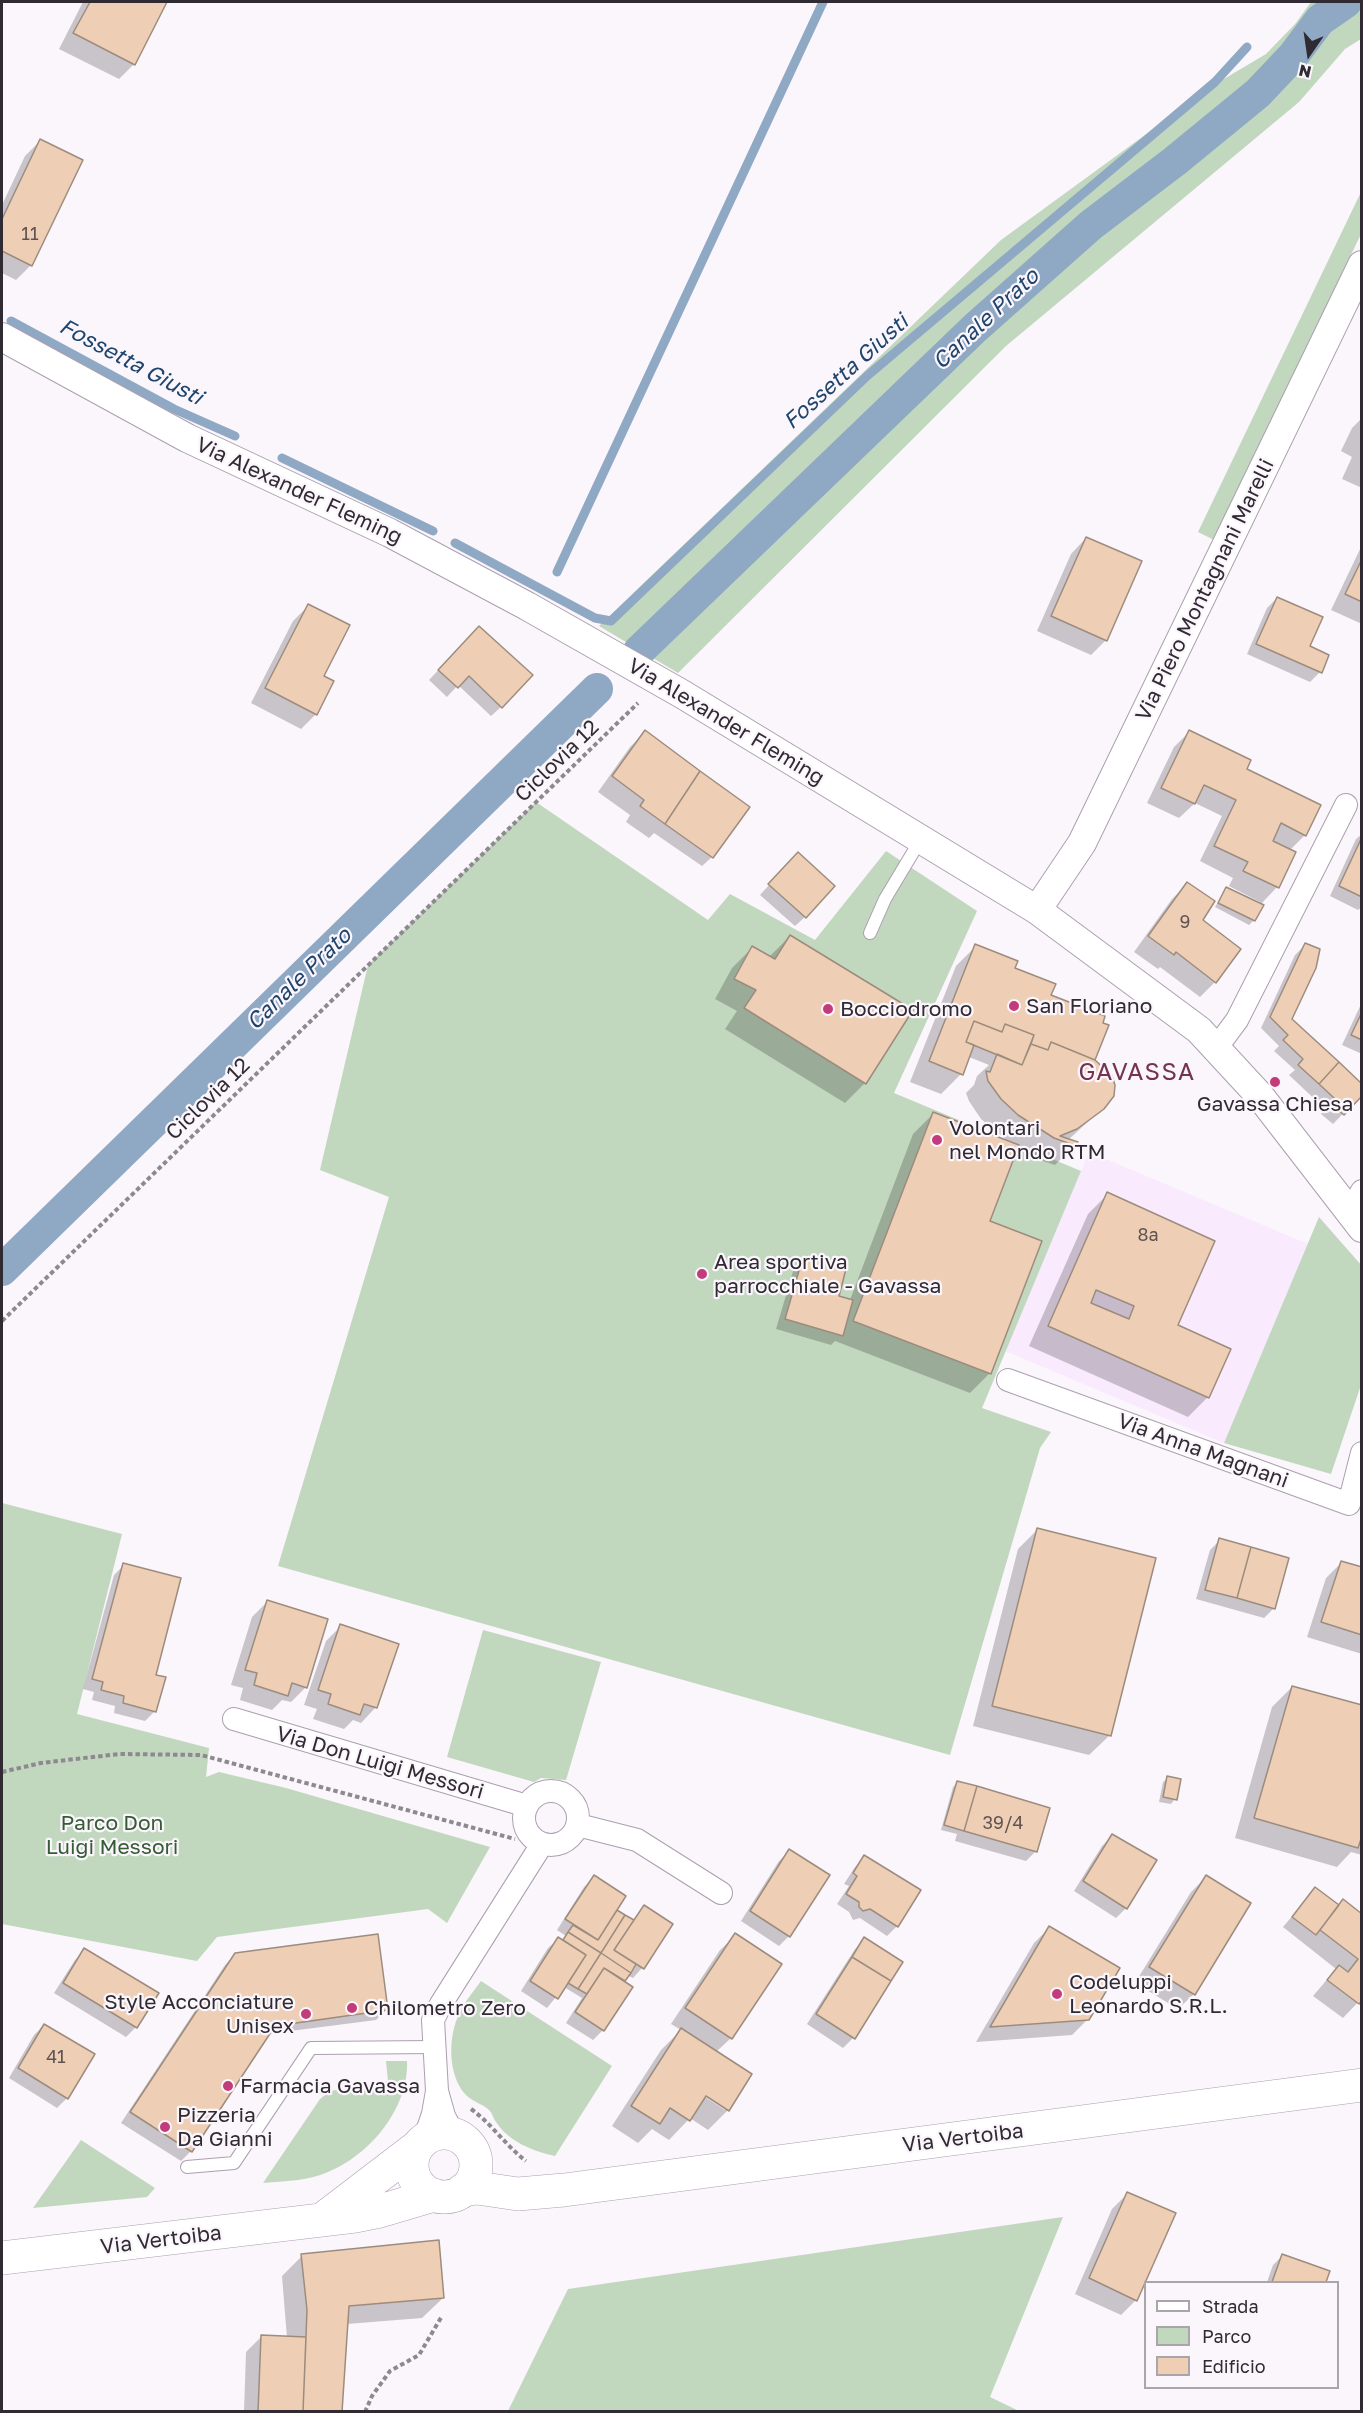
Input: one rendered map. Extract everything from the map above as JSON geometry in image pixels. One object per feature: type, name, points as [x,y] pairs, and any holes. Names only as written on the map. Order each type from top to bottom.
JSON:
[{"type":"main road","name":"Via Vertoiba","points":[[2,2258],[320,2221],[380,2211],[448,2192],[477,2188],[518,2194],[564,2190],[1362,2085]]},
{"type":"main road","points":[[441,2142],[484,2157],[518,2178],[542,2187],[564,2190]]},
{"type":"main road","points":[[441,2142],[475,2159],[475,2170],[472,2179],[448,2192],[427,2192],[413,2175],[411,2164],[441,2142]]},
{"type":"main road","points":[[320,2221],[441,2142]]},
{"type":"street","name":"Via Piero Montagnani Marelli","points":[[1037,910],[1082,843],[1362,265]]},
{"type":"street","name":"Via Alexander Fleming","points":[[2,337],[187,438],[390,533],[527,606],[682,694],[1037,910],[1199,1030],[1217,1047],[1358,1210]]},
{"type":"street","points":[[1217,1047],[1237,1020],[1346,805]]},
{"type":"street","name":"Via Anna Magnani","points":[[1008,1380],[1349,1504],[1362,1453]]},
{"type":"street","name":"Via Don Luigi Messori","points":[[234,1719],[527,1806]]},
{"type":"street","points":[[557,1791],[572,1800],[577,1808],[578,1825],[568,1840],[551,1845],[542,1844],[528,1833],[524,1824],[527,1806],[539,1793],[557,1791]]},
{"type":"street","points":[[578,1825],[637,1840],[721,1893]]},
{"type":"street","points":[[441,2142],[444,2116],[437,2091],[433,2020],[542,1844]]},
{"type":"lane","points":[[870,933],[885,899],[921,839]]},
{"type":"lane","points":[[187,2167],[234,2163],[312,2048],[434,2047]]},
{"type":"path","name":"Ciclovia 12","points":[[2,1320],[642,699]]},
{"type":"path","points":[[2,1772],[41,1763],[119,1754],[201,1755],[501,1837],[542,1844]]},
{"type":"path","points":[[365,2412],[372,2396],[390,2371],[420,2355],[442,2316]]},
{"type":"shaded area","points":[[1089,1152],[1308,1244],[1224,1443],[1005,1351]]},
{"type":"green space","points":[[1311,2],[1361,2],[1361,39],[1345,49],[1299,102],[1006,346],[678,673],[599,626],[1001,240],[1212,86],[1266,54],[1295,24]]},
{"type":"green space","points":[[1361,192],[1361,234],[1214,540],[1198,532]]},
{"type":"green space","name":"Area sportiva parrocchiale - Gavassa","points":[[536,802],[708,920],[730,894],[815,940],[886,851],[977,911],[894,1093],[1081,1171],[982,1408],[1051,1432],[1040,1448],[950,1755],[278,1566],[389,1197],[320,1170],[368,965]]},
{"type":"green space","points":[[1319,1217],[1362,1266],[1361,1385],[1331,1474],[1224,1443]]},
{"type":"green space","name":"Parco Don Luigi Messori","points":[[2,1503],[122,1534],[77,1714],[209,1748],[206,1777],[219,1772],[286,1788],[490,1847],[447,1923],[428,1909],[217,1937],[197,1961],[2,1924]]},
{"type":"green space","points":[[483,1630],[601,1662],[566,1780],[541,1778],[534,1782],[447,1757]]},
{"type":"green space","points":[[481,1981],[612,2066],[555,2156],[530,2148],[508,2135],[501,2129],[489,2110],[466,2095],[455,2077],[451,2055],[453,2032],[462,2008]]},
{"type":"green space","points":[[386,2061],[407,2061],[406,2079],[394,2112],[372,2142],[344,2164],[328,2172],[296,2180],[263,2183],[320,2099],[330,2091],[388,2081]]},
{"type":"green space","points":[[81,2140],[155,2188],[147,2197],[33,2208]]},
{"type":"green space","points":[[1063,2217],[990,2397],[1019,2411],[508,2411],[568,2289]]},
{"type":"building","points":[[90,2],[167,2],[135,65],[73,33]]},
{"type":"building","points":[[40,139],[83,160],[32,266],[2,251],[2,219]]},
{"type":"building","points":[[1086,537],[1142,561],[1107,641],[1051,616]]},
{"type":"building","points":[[1362,559],[1362,602],[1345,594]]},
{"type":"building","points":[[1277,597],[1323,617],[1310,646],[1329,655],[1322,673],[1256,644]]},
{"type":"building","points":[[308,604],[350,625],[324,676],[334,681],[317,715],[265,688]]},
{"type":"building","points":[[479,626],[533,675],[502,708],[469,676],[458,688],[438,670]]},
{"type":"building","points":[[645,730],[700,771],[665,824],[640,806],[644,800],[612,776]]},
{"type":"building","points":[[1189,730],[1251,760],[1247,769],[1321,805],[1306,836],[1281,823],[1273,841],[1296,852],[1279,888],[1243,871],[1248,862],[1214,846],[1236,800],[1204,785],[1195,804],[1161,788]]},
{"type":"building","points":[[700,771],[750,807],[713,858],[665,824]]},
{"type":"building","points":[[1362,837],[1362,897],[1339,886]]},
{"type":"building","points":[[798,852],[835,886],[806,918],[768,884]]},
{"type":"building","points":[[1187,882],[1215,901],[1203,920],[1241,949],[1216,983],[1176,952],[1174,955],[1148,936]]},
{"type":"building","points":[[1226,887],[1264,905],[1255,921],[1218,903]]},
{"type":"building","name":"Bocciodromo","points":[[790,935],[913,1010],[866,1084],[744,1008],[756,990],[734,979],[752,946],[775,959]]},
{"type":"building","points":[[1305,943],[1320,949],[1316,968],[1292,1019],[1339,1062],[1319,1084],[1298,1065],[1303,1059],[1283,1040],[1288,1035],[1270,1017]]},
{"type":"building","name":"San Floriano","points":[[975,944],[1018,961],[1015,968],[1056,984],[1051,995],[1105,1016],[1103,1023],[1109,1025],[1095,1060],[1051,1042],[1048,1050],[1031,1044],[1034,1035],[1005,1024],[1002,1032],[974,1021],[966,1042],[974,1045],[963,1075],[929,1061]]},
{"type":"building","points":[[1362,1012],[1362,1040],[1351,1035]]},
{"type":"building","points":[[974,1021],[1002,1032],[1005,1024],[1034,1035],[1022,1065],[966,1042]]},
{"type":"building","points":[[1051,1042],[1095,1060],[1112,1076],[1115,1085],[1114,1096],[1104,1109],[1077,1129],[1060,1136],[1078,1142],[1076,1146],[1054,1138],[1018,1115],[1001,1099],[988,1081],[986,1071],[990,1072],[997,1054],[1022,1065],[1031,1044],[1048,1050]]},
{"type":"building","points":[[1339,1062],[1362,1084],[1362,1096],[1344,1115],[1330,1103],[1334,1098],[1319,1084]]},
{"type":"building","points":[[933,1112],[1019,1145],[990,1221],[1042,1241],[991,1374],[853,1321]]},
{"type":"building","points":[[1107,1192],[1215,1241],[1178,1325],[1231,1349],[1209,1398],[1048,1326]],"holes":[[[1096,1290],[1134,1306],[1129,1319],[1091,1303]]]},
{"type":"building","points":[[803,1257],[846,1269],[839,1296],[853,1300],[843,1336],[785,1319]]},
{"type":"building","points":[[1037,1528],[1156,1558],[1111,1736],[992,1706]]},
{"type":"building","points":[[1219,1538],[1251,1547],[1237,1598],[1205,1590]]},
{"type":"building","points":[[1251,1547],[1289,1558],[1275,1609],[1237,1598]]},
{"type":"building","points":[[1341,1561],[1362,1567],[1362,1635],[1321,1622]]},
{"type":"building","points":[[123,1563],[181,1578],[156,1675],[166,1677],[156,1712],[123,1703],[124,1696],[101,1690],[103,1682],[92,1679]]},
{"type":"building","points":[[267,1600],[328,1619],[307,1688],[292,1683],[288,1696],[254,1685],[257,1673],[245,1670]]},
{"type":"building","points":[[340,1624],[399,1644],[377,1708],[364,1704],[360,1715],[328,1704],[331,1694],[318,1690]]},
{"type":"building","points":[[1292,1686],[1362,1705],[1362,1836],[1358,1848],[1254,1818]]},
{"type":"building","points":[[1167,1776],[1181,1779],[1177,1800],[1163,1797]]},
{"type":"building","points":[[957,1781],[977,1786],[964,1831],[944,1825]]},
{"type":"building","points":[[977,1786],[1050,1808],[1037,1852],[964,1831]]},
{"type":"building","points":[[1112,1834],[1157,1860],[1127,1909],[1083,1881]]},
{"type":"building","points":[[789,1849],[830,1875],[790,1937],[750,1911]]},
{"type":"building","points":[[864,1855],[921,1890],[898,1927],[870,1909],[863,1911],[859,1907],[859,1902],[846,1894],[857,1876],[853,1873]]},
{"type":"building","points":[[594,1875],[626,1896],[598,1940],[565,1919]]},
{"type":"building","points":[[1206,1875],[1251,1903],[1195,1995],[1149,1967]]},
{"type":"building","points":[[1315,1887],[1339,1905],[1316,1935],[1292,1917]]},
{"type":"building","points":[[1343,1899],[1362,1914],[1362,2001],[1359,2004],[1327,1980],[1339,1965],[1348,1972],[1358,1959],[1320,1930]]},
{"type":"building","points":[[644,1905],[673,1924],[644,1969],[614,1950]]},
{"type":"building","points":[[617,1910],[625,1915],[601,1953],[568,1932],[573,1925],[598,1940]]},
{"type":"building","points":[[625,1915],[634,1920],[614,1950],[636,1964],[631,1973],[601,1953]]},
{"type":"building","name":"Codeluppi Leonardo S.R.L.","points":[[1049,1926],[1120,1968],[1089,2020],[990,2027]]},
{"type":"building","points":[[568,1932],[601,1953],[578,1989],[568,1983],[586,1955],[563,1940]]},
{"type":"building","points":[[735,1933],[782,1964],[732,2039],[685,2008]]},
{"type":"building","points":[[378,1934],[388,2010],[275,2026],[192,2152],[130,2112],[235,1953]]},
{"type":"building","points":[[558,1937],[586,1955],[558,1999],[530,1981]]},
{"type":"building","points":[[864,1937],[903,1962],[891,1981],[852,1957]]},
{"type":"building","points":[[84,1948],[159,1993],[137,2028],[63,1983]]},
{"type":"building","points":[[601,1953],[631,1973],[625,1981],[604,1968],[587,1994],[578,1989]]},
{"type":"building","points":[[852,1957],[891,1981],[855,2039],[816,2014]]},
{"type":"building","points":[[604,1968],[633,1987],[604,2031],[575,2012]]},
{"type":"building","points":[[44,2024],[95,2054],[68,2099],[18,2068]]},
{"type":"building","points":[[681,2028],[752,2074],[729,2111],[706,2096],[690,2121],[670,2108],[660,2124],[631,2106]]},
{"type":"building","points":[[1127,2192],[1176,2213],[1137,2301],[1089,2278]]},
{"type":"building","points":[[439,2240],[444,2298],[349,2306],[342,2412],[303,2412],[307,2310],[301,2254]]},
{"type":"building","points":[[1282,2254],[1330,2271],[1326,2281],[1272,2281]]},
{"type":"building","points":[[261,2335],[306,2337],[303,2412],[258,2412]]},
{"type":"waterway","points":[[557,572],[823,2]]},
{"type":"waterway","name":"Canale Prato","points":[[639,651],[975,328],[1091,225],[1175,161],[1258,93],[1293,56],[1320,20],[1346,2]]},
{"type":"waterway","name":"Fossetta Giusti","points":[[455,543],[595,618],[611,621],[867,376],[1215,82],[1247,47]]},
{"type":"waterway","name":"Fossetta Giusti","points":[[11,321],[174,409],[235,436]]},
{"type":"waterway","name":"Fossetta Giusti","points":[[282,458],[433,531]]},
{"type":"waterway","name":"Canale Prato","points":[[2,1270],[597,689]]},
{"type":"place","name":"San Floriano","points":[[1014,1006]]},
{"type":"place","name":"Bocciodromo","points":[[828,1009]]},
{"type":"place","name":"Gavassa Chiesa","points":[[1275,1082]]},
{"type":"place","name":"Volontari nel Mondo RTM","points":[[937,1140]]},
{"type":"place","name":"Area sportiva parrocchiale - Gavassa","points":[[702,1274]]},
{"type":"place","name":"Codeluppi Leonardo S.R.L.","points":[[1057,1994]]},
{"type":"place","name":"Chilometro Zero","points":[[352,2008]]},
{"type":"place","name":"Style Acconciature Unisex","points":[[306,2014]]},
{"type":"place","name":"Farmacia Gavassa","points":[[228,2086]]},
{"type":"place","name":"Pizzeria Da Gianni","points":[[165,2127]]},
{"type":"district","name":"GAVASSA","points":[[1137,1072]]}]
